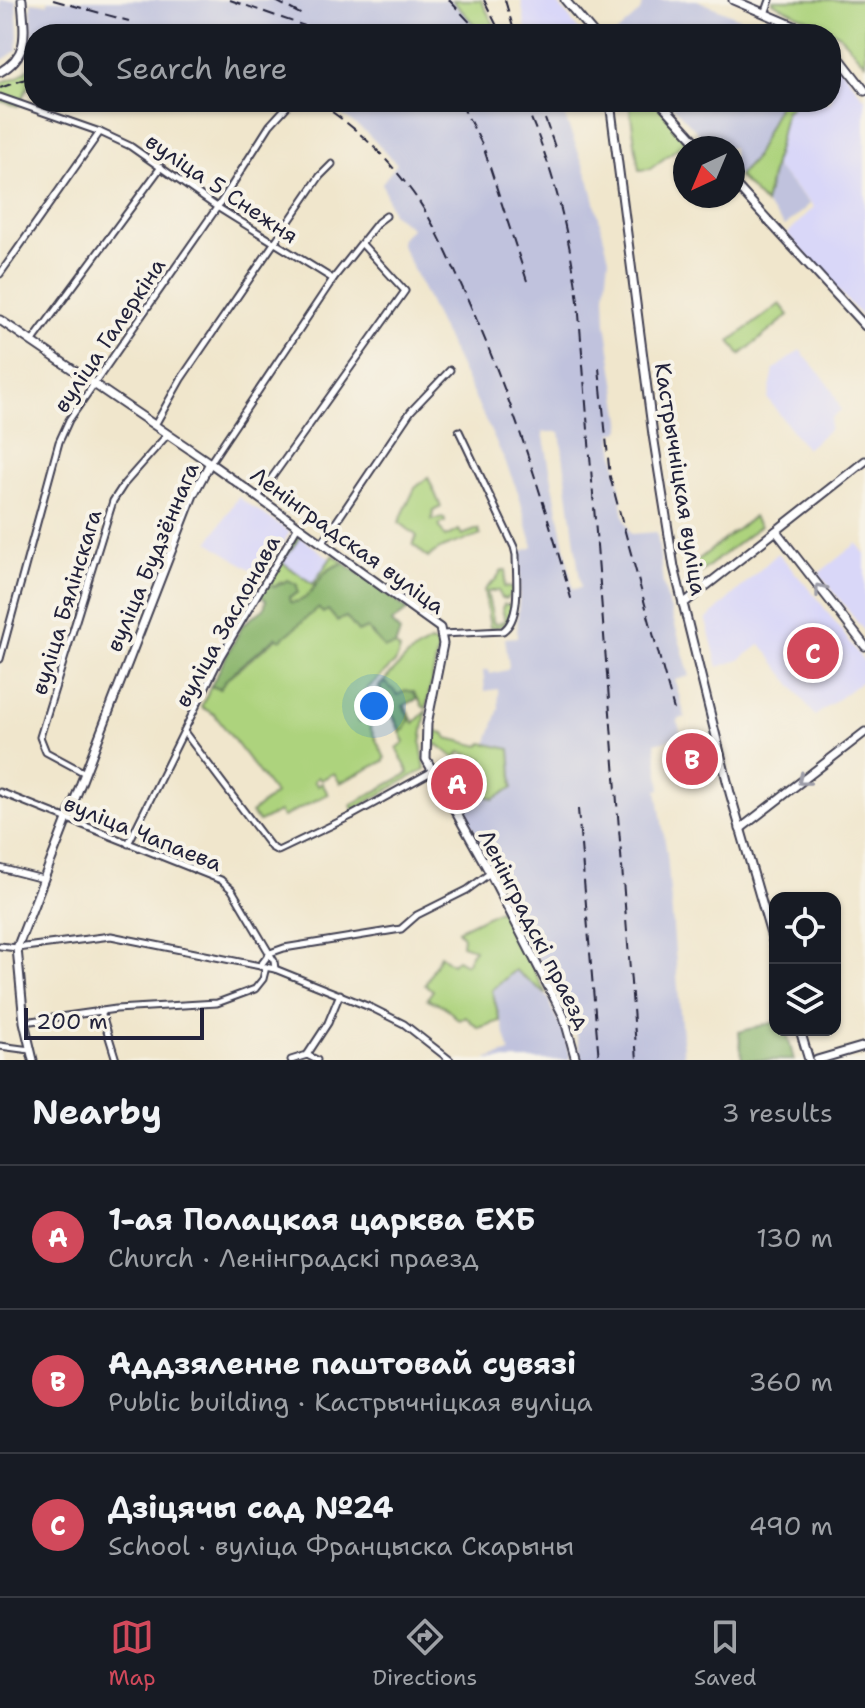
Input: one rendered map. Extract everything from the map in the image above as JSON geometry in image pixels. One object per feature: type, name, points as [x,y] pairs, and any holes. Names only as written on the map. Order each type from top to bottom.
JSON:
[{"type":"street","points":[[0,72],[16,61],[23,47],[22,0]]},
{"type":"street","points":[[565,0],[587,24]]},
{"type":"street","points":[[733,0],[789,24]]},
{"type":"street","points":[[765,14],[770,0]]},
{"type":"street","points":[[841,60],[865,91]]},
{"type":"street","name":"вуліца 5 Снежня","points":[[0,97],[24,105]]},
{"type":"street","name":"вуліца 5 Снежня","points":[[43,112],[130,146],[217,207],[333,279]]},
{"type":"street","name":"вуліца Галеркіна","points":[[0,659],[59,442],[93,384],[282,112]]},
{"type":"street","name":"Кастрычніцкая вуліца","points":[[611,112],[653,435],[674,567],[740,829],[769,928]]},
{"type":"street","points":[[669,112],[691,136]]},
{"type":"street","points":[[0,274],[100,132]]},
{"type":"street","points":[[155,425],[181,379],[320,176],[332,164]]},
{"type":"street","points":[[32,343],[161,167]]},
{"type":"street","points":[[745,195],[865,326]]},
{"type":"street","name":"вуліца Будзённага","points":[[17,948],[193,495],[210,463],[333,279],[386,216]]},
{"type":"street","points":[[258,497],[405,291],[362,244]]},
{"type":"street","name":"Ленінградская вуліца","points":[[0,320],[258,497],[435,624],[443,634],[503,631],[511,624],[514,611],[516,555],[459,431]]},
{"type":"street","points":[[322,543],[411,411],[450,370]]},
{"type":"street","name":"вуліца Бялінскага","points":[[85,773],[46,752],[40,737],[113,501],[168,434]]},
{"type":"street","points":[[683,604],[865,461]]},
{"type":"street","name":"вуліца Заслонава","points":[[128,844],[221,656],[298,526]]},
{"type":"street","points":[[776,531],[865,646]]},
{"type":"street","name":"Ленінградскі праезд","points":[[443,634],[424,746],[426,759],[490,873],[564,1017],[576,1060]]},
{"type":"street","name":"вуліца Заслонава","points":[[185,732],[271,847],[278,851],[431,772]]},
{"type":"street","points":[[740,829],[865,732]]},
{"type":"street","name":"вуліца Чапаева","points":[[0,792],[221,880],[228,885],[270,953],[275,969]]},
{"type":"street","points":[[0,868],[43,879]]},
{"type":"street","points":[[24,1022],[100,1011],[217,1003],[255,989],[263,979],[263,966],[270,953],[401,929],[417,915],[467,890],[490,873]]},
{"type":"street","points":[[0,946],[17,948],[111,936],[275,969],[340,994],[404,1024],[450,1060]]},
{"type":"street","points":[[17,948],[24,1022],[33,1060]]},
{"type":"street","points":[[291,1060],[307,1055],[328,1023],[340,994]]},
{"type":"street","points":[[100,1011],[116,1060]]},
{"type":"street","points":[[802,1036],[809,1060]]},
{"type":"street","points":[[0,1046],[30,1050]]},
{"type":"street","points":[[817,1060],[865,1046]]},
{"type":"street","points":[[307,1055],[317,1060]]},
{"type":"shaded area","points":[[0,0],[16,0],[18,35],[17,50],[0,62]]},
{"type":"shaded area","points":[[49,0],[450,0],[473,24],[32,24],[31,2],[47,4]]},
{"type":"shaded area","points":[[521,0],[555,0],[574,24],[525,24]]},
{"type":"shaded area","points":[[645,0],[697,0],[753,24],[626,24],[639,13]]},
{"type":"shaded area","points":[[841,68],[865,99],[865,320],[787,234],[814,207],[773,165],[774,159],[777,159],[786,112],[841,112]]},
{"type":"shaded area","points":[[338,112],[563,112],[590,182],[609,258],[606,323],[622,427],[612,434],[624,517],[631,534],[657,532],[663,584],[690,676],[675,680],[685,717],[677,720],[682,736],[655,743],[684,1060],[582,1060],[577,1036],[493,864],[463,810],[459,810],[488,792],[477,775],[499,708],[498,689],[485,691],[483,671],[489,670],[490,674],[509,667],[505,638],[517,637],[521,552],[533,547],[518,492],[504,459],[401,244],[402,237],[412,228],[392,213],[382,183],[397,164],[366,132]],"holes":[[[543,432],[560,432],[581,588],[573,589]]]},
{"type":"shaded area","points":[[678,112],[786,112],[777,160],[773,165],[810,204],[785,226],[745,183],[745,136],[701,136]]},
{"type":"shaded area","points":[[800,350],[831,387],[841,410],[831,418],[829,430],[806,449],[768,399],[774,370]]},
{"type":"shaded area","points":[[238,497],[290,532],[261,576],[209,542]]},
{"type":"shaded area","points":[[300,537],[331,559],[313,584],[282,562]]},
{"type":"shaded area","points":[[857,543],[865,554],[865,632],[819,573]]},
{"type":"shaded area","points":[[778,553],[817,598],[865,663],[865,679],[815,716],[761,644],[739,660],[718,667],[706,620]]},
{"type":"shaded area","points":[[516,969],[549,999],[564,1031],[571,1060],[485,1060],[510,1052],[492,990]]},
{"type":"green space","points":[[452,0],[481,0],[494,24],[474,24]]},
{"type":"green space","points":[[865,0],[865,63],[841,37],[841,24],[817,24],[772,2]]},
{"type":"green space","points":[[24,72],[24,94],[18,106],[0,101],[0,83]]},
{"type":"green space","points":[[630,112],[663,112],[684,136],[673,136],[673,151],[650,169],[639,170]]},
{"type":"green space","points":[[775,112],[786,112],[765,204],[745,183],[745,169],[753,160]]},
{"type":"green space","points":[[780,304],[789,315],[740,355],[730,341]]},
{"type":"green space","points":[[428,477],[441,507],[433,511],[432,520],[444,518],[445,522],[439,525],[445,537],[459,530],[462,535],[478,529],[481,535],[446,546],[428,558],[413,544],[417,536],[399,522],[415,488]]},
{"type":"green space","points":[[753,517],[760,526],[696,576],[693,564]]},
{"type":"green space","points":[[297,534],[300,537],[282,562],[313,584],[333,555],[344,563],[326,572],[307,597],[290,602],[281,582],[274,587],[267,583]]},
{"type":"green space","points":[[344,563],[408,610],[391,623],[400,632],[395,646],[384,648],[367,628],[358,632],[346,617],[337,621],[328,610],[323,613],[318,608],[281,640],[276,637],[245,662],[220,689],[211,686],[243,624],[264,609],[266,600],[259,595],[267,583],[274,587],[288,580],[297,585],[298,593],[289,597],[290,602],[297,602],[307,597],[328,570]]},
{"type":"green space","points":[[502,570],[506,570],[504,587],[512,588],[512,592],[506,599],[501,598],[498,590],[487,592],[494,624],[505,621],[504,604],[511,605],[511,615],[503,625],[490,628],[484,590]]},
{"type":"green space","points":[[337,592],[400,650],[395,663],[356,699],[358,707],[354,710],[359,722],[366,719],[384,761],[340,783],[334,773],[321,780],[318,777],[314,781],[318,786],[322,783],[328,794],[283,817],[279,812],[259,822],[251,813],[275,794],[214,714],[201,707],[211,686],[220,689],[232,674]]},
{"type":"green space","points":[[430,642],[439,645],[426,708],[417,697],[404,704],[414,723],[426,711],[421,744],[425,769],[353,810],[351,805],[409,773],[397,749],[405,742],[378,687],[409,655]]},
{"type":"green space","points":[[385,682],[398,695],[406,690],[414,692],[417,699],[403,706],[410,720],[405,730],[401,731],[380,689]]},
{"type":"green space","points":[[433,731],[444,733],[447,738],[480,746],[483,743],[510,749],[513,788],[493,799],[485,795],[488,792],[477,775],[483,759],[460,752],[456,759],[437,744],[430,751]]},
{"type":"green space","points":[[499,910],[505,913],[546,994],[515,970],[492,990],[500,1021],[478,1028],[465,1016],[459,1020],[444,1006],[427,999],[433,990],[425,985],[440,955],[452,964],[457,959],[466,964],[474,949],[462,945],[463,937],[458,930]]},
{"type":"green space","points":[[769,1024],[769,1036],[788,1036],[794,1060],[742,1060],[739,1032]]},
{"type":"railway","points":[[53,0],[129,21]]},
{"type":"railway","points":[[230,0],[299,24]]},
{"type":"railway","points":[[274,0],[302,15]]},
{"type":"railway","points":[[449,0],[472,24]]},
{"type":"railway","points":[[484,0],[496,24]]},
{"type":"railway","points":[[505,0],[512,24]]},
{"type":"railway","points":[[0,88],[24,80]]},
{"type":"railway","points":[[332,112],[356,130],[390,164],[418,199],[437,233],[508,399],[572,602]]},
{"type":"railway","points":[[465,112],[483,146],[527,281]]},
{"type":"railway","points":[[528,112],[558,200],[578,301],[637,1060]]},
{"type":"railway","points":[[543,112],[556,150]]},
{"type":"railway","points":[[599,368],[610,477],[674,710]]},
{"type":"railway","points":[[578,809],[599,1060]]},
{"type":"place","name":"Дзіцячы сад №24","points":[[813,653]]},
{"type":"place","name":"Аддзяленне паштовай сувязі","points":[[692,759]]},
{"type":"place","name":"1-ая Полацкая царква ЕХБ","points":[[457,784]]}]
